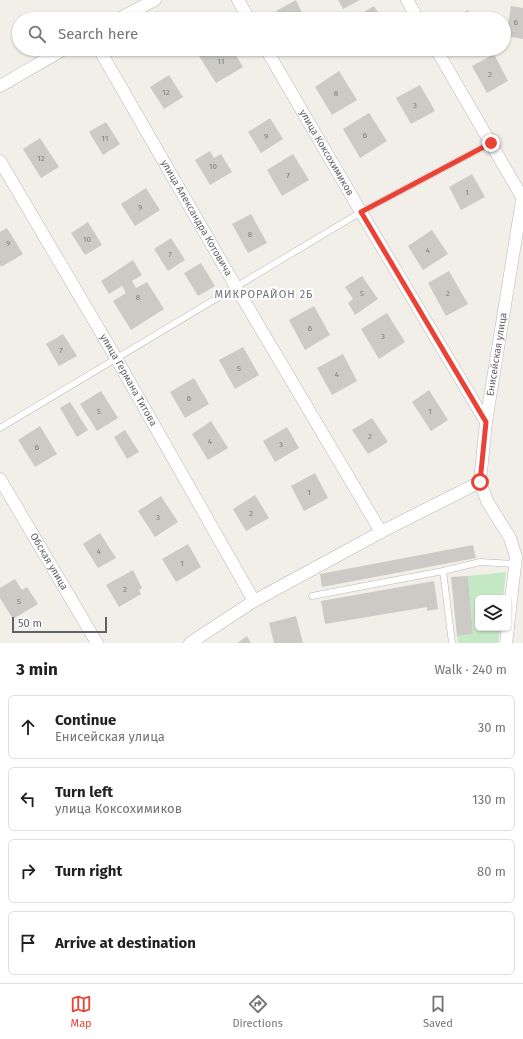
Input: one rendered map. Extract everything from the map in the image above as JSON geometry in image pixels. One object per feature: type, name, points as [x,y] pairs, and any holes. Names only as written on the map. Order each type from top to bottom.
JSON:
[{"type":"street","points":[[132,12],[155,0]]},
{"type":"street","points":[[238,0],[245,12]]},
{"type":"street","points":[[407,0],[414,12]]},
{"type":"street","points":[[0,86],[52,56]]},
{"type":"street","name":"улица Александра Котовича","points":[[102,56],[236,287],[381,532]]},
{"type":"street","name":"улица Коксохимиков","points":[[270,56],[486,422]]},
{"type":"street","points":[[440,56],[523,196]]},
{"type":"street","name":"улица Германа Титова","points":[[0,161],[116,358],[254,601]]},
{"type":"street","name":"Енисейская улица","points":[[511,606],[517,564],[515,550],[510,538],[488,501],[480,482],[486,422],[523,196]]},
{"type":"street","name":"Обская улица","points":[[0,479],[97,643]]},
{"type":"street","points":[[190,643],[254,601],[381,532],[480,482]]},
{"type":"street","name":"Енисейская улица","points":[[506,643],[508,631]]},
{"type":"lane","points":[[0,428],[361,212],[491,143]]},
{"type":"lane","points":[[312,596],[443,571],[480,562],[517,564]]},
{"type":"lane","points":[[443,571],[452,643]]},
{"type":"green space","points":[[506,572],[503,595],[475,595],[475,631],[500,631],[498,643],[458,643],[457,636],[473,634],[468,576]]},
{"type":"building","points":[[296,0],[302,12],[276,12]]},
{"type":"building","points":[[338,0],[360,0],[343,9]]},
{"type":"building","points":[[374,6],[378,12],[364,12]]},
{"type":"building","points":[[511,6],[523,8],[523,39],[511,37]]},
{"type":"building","points":[[199,56],[236,56],[243,67],[216,83]]},
{"type":"building","points":[[490,56],[495,56],[508,81],[487,93],[472,66]]},
{"type":"building","points":[[339,71],[357,100],[332,115],[315,87]]},
{"type":"building","points":[[169,75],[183,97],[164,109],[150,87]]},
{"type":"building","points":[[420,85],[435,111],[411,124],[396,98]]},
{"type":"building","points":[[369,113],[387,141],[360,158],[343,129]]},
{"type":"building","points":[[270,118],[283,139],[261,153],[248,132]]},
{"type":"building","points":[[106,122],[120,144],[103,155],[89,132]]},
{"type":"building","points":[[40,138],[59,167],[41,178],[23,149]]},
{"type":"building","points":[[210,151],[214,158],[221,154],[232,172],[210,185],[195,160]]},
{"type":"building","points":[[293,154],[309,180],[282,196],[267,170]]},
{"type":"building","points":[[472,174],[485,197],[461,210],[449,187]]},
{"type":"building","points":[[146,188],[160,210],[135,226],[121,204]]},
{"type":"building","points":[[251,214],[267,243],[248,253],[232,224]]},
{"type":"building","points":[[88,222],[102,245],[85,255],[71,233]]},
{"type":"building","points":[[7,228],[23,254],[1,267],[0,232]]},
{"type":"building","points":[[432,230],[448,254],[423,270],[408,246]]},
{"type":"building","points":[[171,238],[185,260],[168,271],[154,249]]},
{"type":"building","points":[[133,260],[142,275],[132,281],[136,288],[147,282],[164,309],[131,330],[113,301],[126,293],[122,286],[109,294],[101,281]]},
{"type":"building","points":[[201,263],[215,286],[198,296],[184,273]]},
{"type":"building","points":[[449,271],[468,304],[446,316],[428,283]]},
{"type":"building","points":[[362,276],[378,299],[355,315],[348,303],[353,299],[345,287]]},
{"type":"building","points":[[314,306],[330,335],[305,350],[289,320]]},
{"type":"building","points":[[387,313],[405,342],[379,359],[361,329]]},
{"type":"building","points":[[63,334],[77,356],[59,366],[46,344]]},
{"type":"building","points":[[243,347],[259,375],[235,389],[219,360]]},
{"type":"building","points":[[343,354],[357,381],[332,395],[317,368]]},
{"type":"building","points":[[194,378],[209,404],[185,418],[170,392]]},
{"type":"building","points":[[429,390],[448,420],[431,431],[412,402]]},
{"type":"building","points":[[101,391],[118,418],[97,431],[80,404]]},
{"type":"building","points":[[70,402],[88,430],[77,437],[60,408]]},
{"type":"building","points":[[372,418],[388,442],[368,454],[352,430]]},
{"type":"building","points":[[211,421],[228,448],[208,460],[192,434]]},
{"type":"building","points":[[40,426],[57,454],[35,467],[18,440]]},
{"type":"building","points":[[287,427],[299,448],[275,462],[263,441]]},
{"type":"building","points":[[125,430],[139,452],[127,459],[114,437]]},
{"type":"building","points":[[315,473],[328,498],[304,511],[291,486]]},
{"type":"building","points":[[255,495],[269,518],[246,531],[233,509]]},
{"type":"building","points":[[161,496],[178,522],[155,537],[138,511]]},
{"type":"building","points":[[100,533],[116,558],[98,568],[83,544]]},
{"type":"building","points":[[188,544],[201,567],[176,582],[162,559]]},
{"type":"building","points":[[473,545],[476,558],[322,587],[320,574]]},
{"type":"building","points":[[133,570],[142,588],[139,590],[141,594],[119,607],[106,585]]},
{"type":"building","points":[[468,576],[473,634],[457,636],[451,577]]},
{"type":"building","points":[[15,579],[22,590],[27,587],[38,604],[13,619],[0,598],[0,588]]},
{"type":"building","points":[[434,581],[438,609],[427,611],[427,607],[325,624],[321,601]]},
{"type":"building","points":[[296,616],[303,643],[274,643],[269,623]]},
{"type":"building","points":[[247,636],[251,643],[237,643]]},
{"type":"district","name":"МИКРОРАЙОН 2Б","points":[[264,294]]},
{"type":"route","points":[[480,482],[486,422],[361,212],[491,143]]}]
